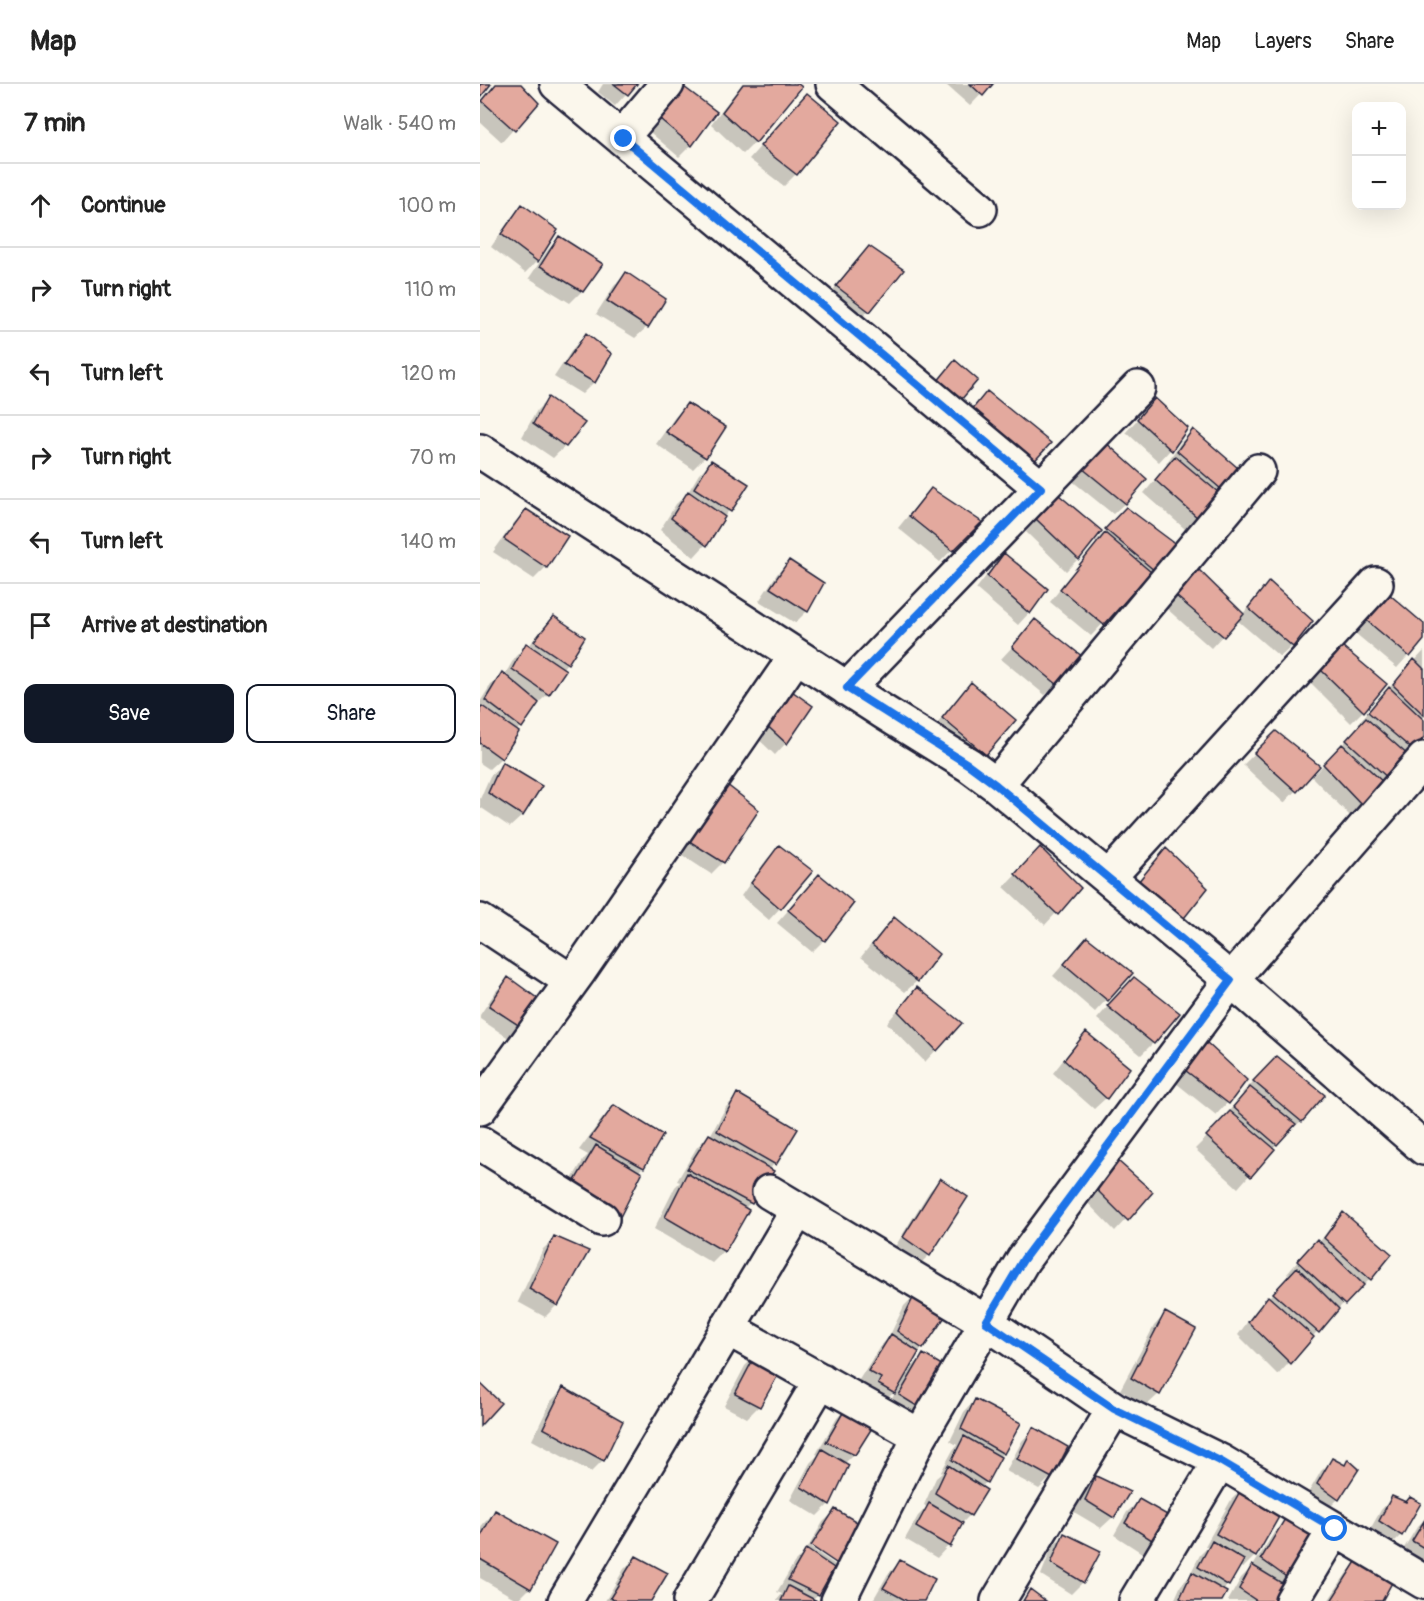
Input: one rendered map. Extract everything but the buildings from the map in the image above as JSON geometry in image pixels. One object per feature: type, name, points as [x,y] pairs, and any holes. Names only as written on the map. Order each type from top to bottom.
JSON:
[{"type":"street","points":[[557,84],[1041,488]]},
{"type":"street","points":[[622,137],[667,84]]},
{"type":"street","points":[[833,84],[980,209]]},
{"type":"street","points":[[847,688],[1138,388]]},
{"type":"street","points":[[480,450],[796,656],[969,765],[1231,980],[1424,1148]]},
{"type":"street","points":[[996,785],[1258,471]]},
{"type":"street","points":[[1108,878],[1376,584]]},
{"type":"street","points":[[480,1108],[571,981],[796,656]]},
{"type":"street","points":[[838,1601],[920,1436],[1023,1260],[1231,980],[1424,759]]},
{"type":"street","points":[[480,921],[571,981]]},
{"type":"street","points":[[480,1143],[602,1219]]},
{"type":"street","points":[[769,1192],[986,1322],[1114,1409],[1220,1461],[1424,1582]]},
{"type":"street","points":[[565,1601],[798,1210]]},
{"type":"street","points":[[728,1328],[920,1436]]},
{"type":"street","points":[[690,1601],[821,1380]]},
{"type":"street","points":[[998,1601],[1114,1409]]},
{"type":"street","points":[[1136,1601],[1220,1461]]},
{"type":"street","points":[[1292,1601],[1335,1529]]},
{"type":"route","points":[[624,139],[1041,488],[847,688],[969,765],[996,785],[1231,980],[1023,1260],[986,1322],[1114,1409],[1220,1461],[1335,1529]]}]
